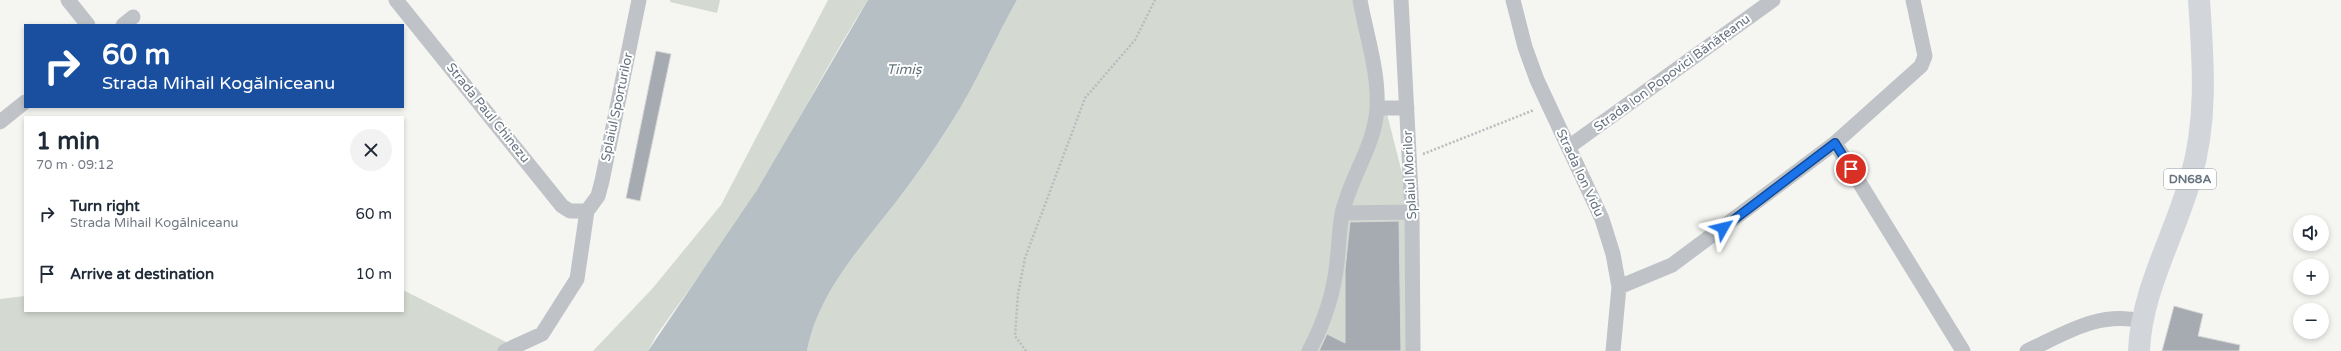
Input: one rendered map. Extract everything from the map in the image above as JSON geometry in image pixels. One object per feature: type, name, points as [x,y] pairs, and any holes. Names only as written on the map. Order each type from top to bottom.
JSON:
[{"type":"main road","name":"DN68A","points":[[2139,351],[2142,321],[2182,206],[2198,150],[2204,97],[2199,0]]},
{"type":"street","points":[[68,0],[87,24]]},
{"type":"street","name":"Strada Paul Chinezu","points":[[396,0],[562,206],[570,211],[587,211]]},
{"type":"street","name":"Splaiul Sporturilor","points":[[587,211],[598,196],[602,181],[639,0]]},
{"type":"street","points":[[1309,351],[1324,319],[1331,296],[1342,213],[1350,188],[1367,149],[1377,108],[1374,77],[1360,0]]},
{"type":"street","name":"Splaiul Morilor","points":[[1401,0],[1412,212],[1413,351]]},
{"type":"street","name":"Strada Ion Vidu","points":[[1513,0],[1525,47],[1537,80],[1570,146],[1602,219],[1613,254],[1620,287],[1613,351]]},
{"type":"street","name":"Strada Ion Popovici Bănățeanu","points":[[1570,146],[1773,0]]},
{"type":"street","points":[[1620,287],[1672,265],[1835,143],[1921,66],[1925,56],[1913,0]]},
{"type":"street","points":[[0,122],[24,103]]},
{"type":"street","points":[[1377,108],[1407,108]]},
{"type":"street","points":[[1835,143],[1963,351]]},
{"type":"street","points":[[505,351],[542,334],[577,279],[587,211]]},
{"type":"street","points":[[1342,213],[1412,212]]},
{"type":"street","points":[[2027,351],[2077,328],[2110,318],[2125,317],[2142,321]]},
{"type":"path","points":[[1026,351],[1016,336],[1018,294],[1025,258],[1085,98],[1135,40],[1155,0]]},
{"type":"path","points":[[1415,157],[1538,109]]},
{"type":"shaded area","points":[[670,0],[720,0],[717,13],[670,2]]},
{"type":"shaded area","points":[[828,0],[868,0],[772,166],[734,227],[656,336],[648,351],[593,351],[652,289],[721,205]]},
{"type":"shaded area","points":[[1017,0],[1358,0],[1412,212],[1413,351],[807,351],[813,330],[831,290],[855,254],[911,182],[945,133],[969,93]]},
{"type":"shaded area","points":[[404,291],[524,351],[0,351],[0,299],[24,296],[24,312],[404,312]]},
{"type":"water","name":"Timiș","points":[[868,0],[1017,0],[969,93],[945,133],[911,182],[855,254],[831,290],[813,330],[807,351],[648,351],[757,190]]},
{"type":"building","points":[[656,51],[671,54],[640,201],[626,198]]},
{"type":"building","points":[[1399,221],[1401,351],[1319,351],[1327,334],[1345,343],[1345,270],[1350,222]]},
{"type":"building","points":[[2174,306],[2203,314],[2198,336],[2240,345],[2239,351],[2162,351]]},
{"type":"route","points":[[1723,228],[1835,143],[1851,169]]}]
